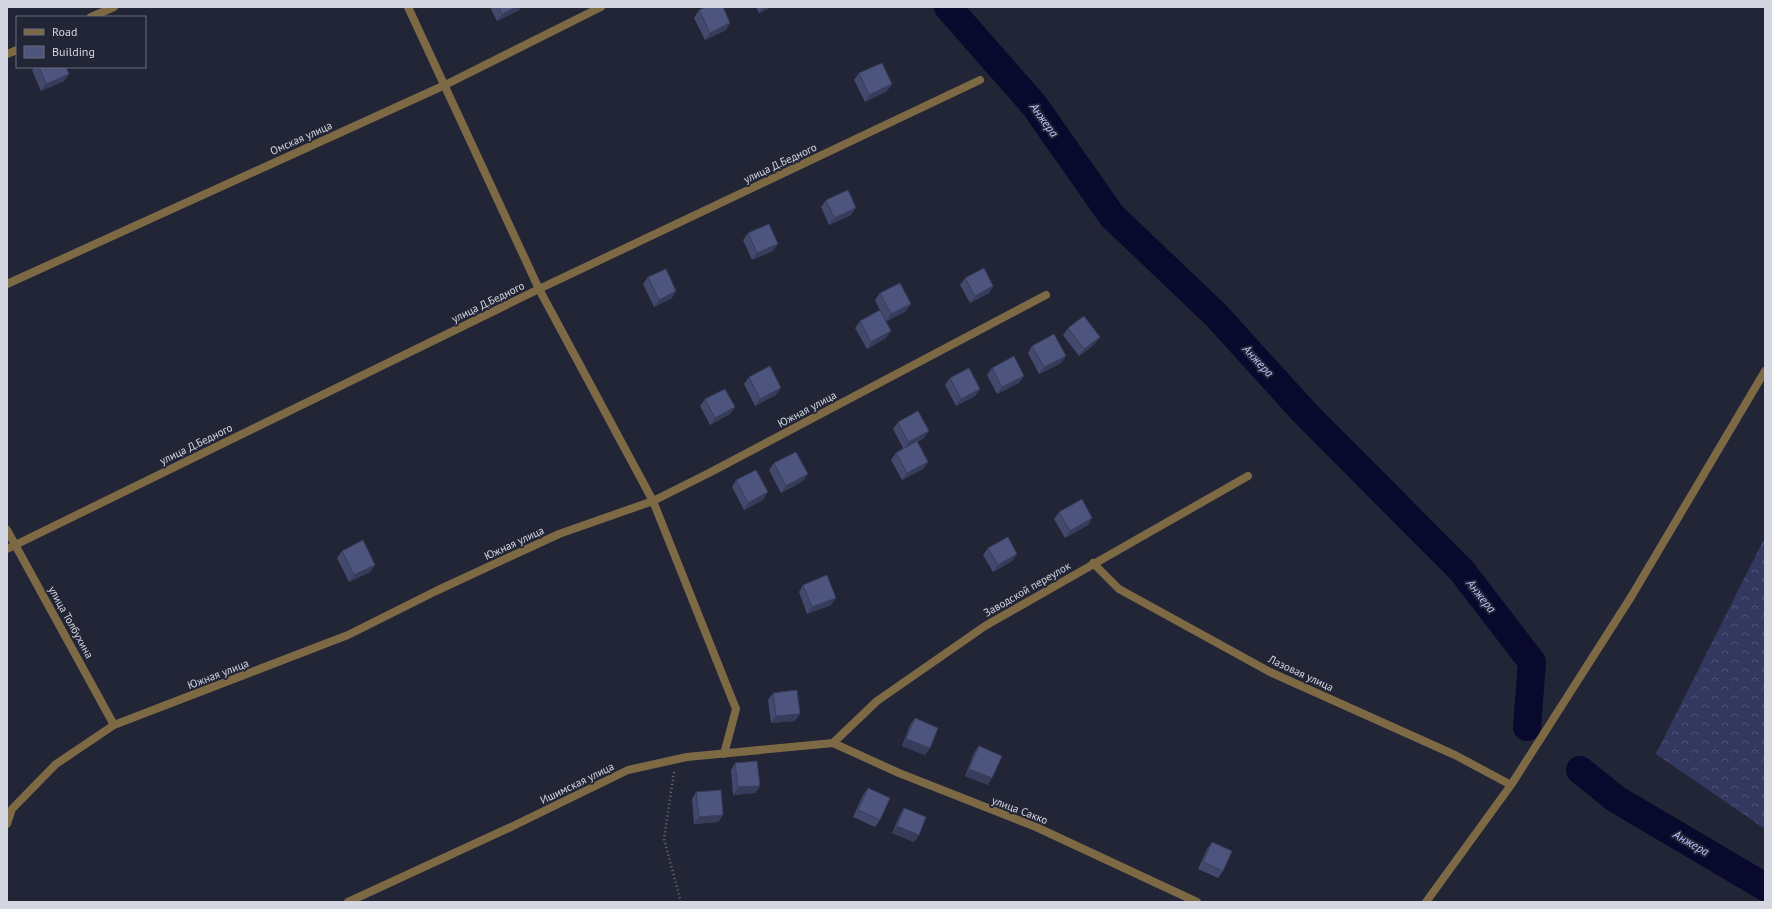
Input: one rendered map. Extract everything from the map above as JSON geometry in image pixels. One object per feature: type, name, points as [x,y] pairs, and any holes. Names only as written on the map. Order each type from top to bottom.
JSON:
[{"type":"street","points":[[93,16],[114,7]]},
{"type":"street","points":[[408,7],[539,289],[653,501],[736,709],[724,754]]},
{"type":"street","name":"Омская улица","points":[[7,284],[445,85],[601,7]]},
{"type":"street","name":"улица Д.Бедного","points":[[7,548],[539,289],[980,80]]},
{"type":"street","name":"Южная улица","points":[[7,824],[12,809],[56,764],[114,725],[348,635],[436,591],[559,534],[653,501],[1046,295]]},
{"type":"street","points":[[1426,902],[1511,785],[1631,597],[1765,372]]},
{"type":"street","name":"Заводской переулок","points":[[833,743],[877,701],[985,626],[1248,476]]},
{"type":"street","name":"улица Толбухина","points":[[7,530],[114,725]]},
{"type":"street","name":"Лазовая улица","points":[[1094,563],[1119,589],[1270,672],[1455,755],[1511,785]]},
{"type":"street","name":"Ишимская улица","points":[[348,902],[511,827],[628,770],[687,757],[833,743]]},
{"type":"street","name":"улица Сакко","points":[[833,743],[899,773],[1036,827],[1196,902]]},
{"type":"path","points":[[681,902],[664,839],[675,766],[687,757]]},
{"type":"green space","points":[[1765,537],[1765,829],[1656,754]]},
{"type":"building","points":[[499,7],[516,7],[502,14]]},
{"type":"building","points":[[706,7],[723,7],[730,23],[710,33],[699,10]]},
{"type":"building","points":[[882,63],[892,84],[869,95],[859,73]]},
{"type":"building","points":[[39,68],[66,68],[69,74],[46,84]]},
{"type":"building","points":[[848,190],[856,208],[834,218],[826,200]]},
{"type":"building","points":[[769,224],[778,244],[757,253],[748,233]]},
{"type":"building","points":[[984,268],[993,286],[975,296],[965,278]]},
{"type":"building","points":[[666,269],[676,291],[659,300],[648,277]]},
{"type":"building","points":[[900,283],[911,304],[891,314],[880,293]]},
{"type":"building","points":[[880,310],[891,331],[871,342],[860,321]]},
{"type":"building","points":[[1084,316],[1100,337],[1084,349],[1068,328]]},
{"type":"building","points":[[1054,334],[1066,356],[1044,367],[1032,346]]},
{"type":"building","points":[[1014,356],[1024,376],[1002,387],[992,368]]},
{"type":"building","points":[[770,366],[781,388],[760,399],[749,377]]},
{"type":"building","points":[[969,368],[980,389],[961,399],[950,378]]},
{"type":"building","points":[[725,389],[735,407],[715,418],[705,399]]},
{"type":"building","points":[[918,411],[929,431],[908,442],[898,422]]},
{"type":"building","points":[[917,441],[928,462],[907,473],[896,453]]},
{"type":"building","points":[[796,452],[808,474],[786,486],[774,463]]},
{"type":"building","points":[[756,470],[768,492],[748,503],[736,480]]},
{"type":"building","points":[[1082,499],[1092,518],[1070,531],[1059,512]]},
{"type":"building","points":[[1008,537],[1017,554],[998,565],[988,548]]},
{"type":"building","points":[[363,540],[375,565],[354,575],[342,551]]},
{"type":"building","points":[[827,575],[836,598],[812,607],[803,585]]},
{"type":"building","points":[[797,690],[800,714],[776,716],[773,693]]},
{"type":"building","points":[[915,718],[938,728],[930,748],[906,739]]},
{"type":"building","points":[[979,746],[1002,756],[992,778],[969,769]]},
{"type":"building","points":[[757,761],[760,786],[738,787],[735,763]]},
{"type":"building","points":[[868,788],[890,798],[880,820],[858,810]]},
{"type":"building","points":[[721,790],[723,815],[699,817],[696,792]]},
{"type":"building","points":[[904,808],[926,817],[919,835],[897,826]]},
{"type":"building","points":[[1212,842],[1232,851],[1223,871],[1203,862]]},
{"type":"waterway","name":"Анжера","points":[[948,7],[1034,105],[1112,216],[1216,315],[1304,412],[1462,571],[1532,662],[1527,727]]},
{"type":"waterway","name":"Анжера","points":[[1580,770],[1616,799],[1765,887]]}]
